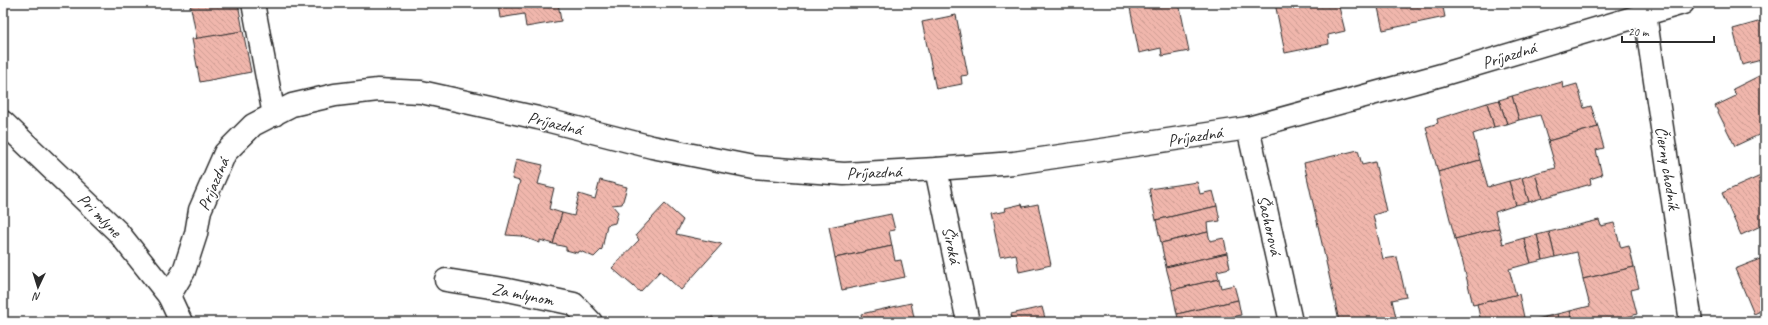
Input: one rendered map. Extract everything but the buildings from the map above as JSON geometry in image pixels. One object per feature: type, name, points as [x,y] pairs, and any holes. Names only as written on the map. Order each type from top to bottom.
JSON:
[{"type":"street","points":[[253,3],[274,115]]},
{"type":"street","name":"Príjazdná","points":[[169,296],[184,271],[196,234],[200,210],[225,153],[253,125],[292,105],[335,95],[378,90],[422,92],[538,118],[652,147],[752,167],[844,174],[936,169],[1014,163],[1248,128],[1442,76],[1683,3]]},
{"type":"street","name":"Čierny chodník","points":[[1645,14],[1691,322]]},
{"type":"street","name":"Pri mlyne","points":[[3,122],[118,232],[169,296],[181,322]]},
{"type":"street","name":"Šachorová","points":[[1248,128],[1291,322]]},
{"type":"street","name":"Široká","points":[[936,169],[968,322]]},
{"type":"street","name":"Za mlynom","points":[[446,280],[503,289],[574,304],[591,322]]}]
